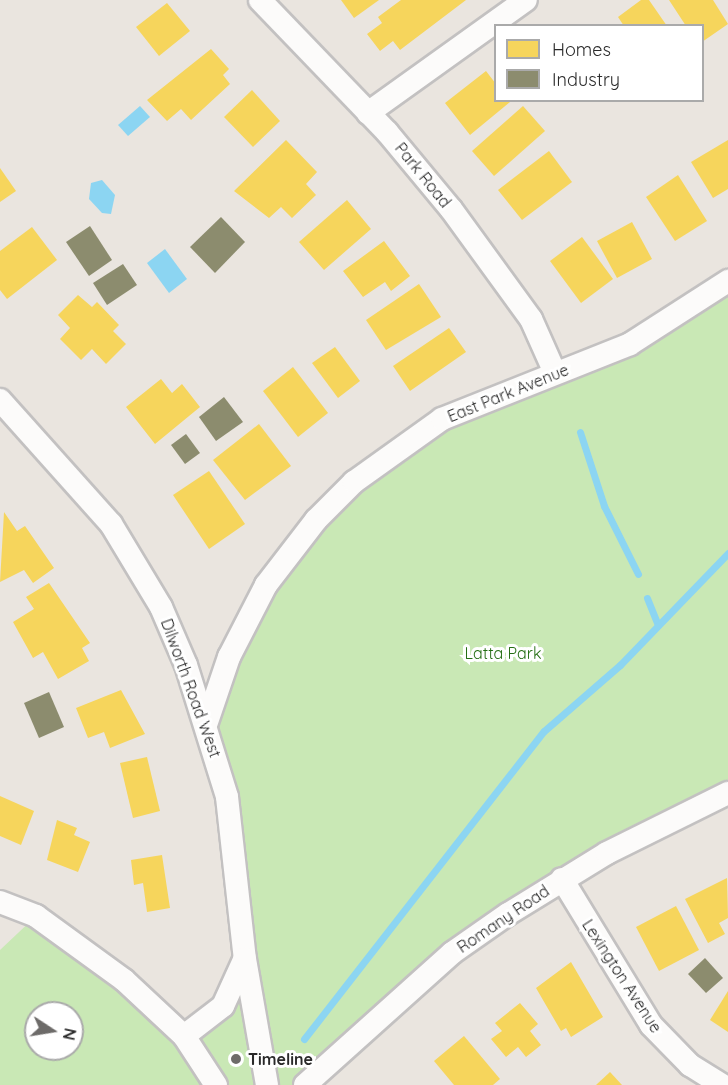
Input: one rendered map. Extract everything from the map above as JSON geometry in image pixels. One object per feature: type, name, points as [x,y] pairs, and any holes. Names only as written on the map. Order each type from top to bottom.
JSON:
[{"type":"street","name":"Park Road","points":[[260,0],[368,113],[451,209],[531,319],[555,373]]},
{"type":"street","points":[[368,113],[526,0]]},
{"type":"street","name":"East Park Avenue","points":[[207,722],[240,633],[266,585],[316,520],[396,448],[442,419],[657,330],[728,281]]},
{"type":"street","name":"Dilworth Road West","points":[[0,400],[59,461],[130,552],[174,636],[207,722],[227,797],[245,959],[267,1085]]},
{"type":"street","name":"Romany Road","points":[[305,1085],[452,954],[562,879],[728,793]]},
{"type":"street","name":"Lexington Avenue","points":[[562,879],[651,1025],[690,1065],[722,1085]]},
{"type":"street","points":[[0,902],[80,945],[184,1036],[216,1085]]},
{"type":"street","points":[[184,1036],[223,1006],[245,959]]},
{"type":"green space","name":"Latta Park","points":[[728,281],[728,793],[562,879],[305,1085],[0,1085],[0,950],[36,916],[184,1036],[239,980],[207,722],[266,585],[396,448]]},
{"type":"water","points":[[140,106],[150,117],[128,136],[118,125]]},
{"type":"water","points":[[102,180],[115,195],[111,214],[102,213],[89,199],[91,183]]},
{"type":"water","points":[[165,249],[187,279],[169,293],[147,263]]},
{"type":"building: Homes","points":[[341,0],[379,0],[354,18]]},
{"type":"building: Homes","points":[[401,0],[466,0],[400,50],[393,41],[380,51],[367,34],[382,23],[378,17]]},
{"type":"building: Homes","points":[[641,0],[649,0],[666,24],[623,24],[618,17]]},
{"type":"building: Homes","points":[[669,0],[713,0],[728,24],[704,41],[704,24],[685,24]]},
{"type":"building: Homes","points":[[167,3],[190,31],[159,56],[136,27]]},
{"type":"building: Homes","points":[[211,49],[229,69],[223,75],[230,84],[191,120],[181,109],[167,121],[147,100]]},
{"type":"building: Homes","points":[[486,71],[494,81],[494,102],[510,102],[470,135],[445,103]]},
{"type":"building: Homes","points":[[252,90],[280,121],[253,147],[224,117]]},
{"type":"building: Homes","points":[[523,106],[545,131],[494,176],[472,151]]},
{"type":"building: Homes","points":[[286,140],[317,172],[306,184],[316,195],[292,218],[281,207],[269,218],[234,191]]},
{"type":"building: Homes","points":[[728,140],[728,189],[713,198],[691,162]]},
{"type":"building: Homes","points":[[549,151],[572,182],[522,220],[498,190]]},
{"type":"building: Homes","points":[[0,168],[16,191],[0,202]]},
{"type":"building: Homes","points":[[678,175],[707,221],[675,241],[646,197]]},
{"type":"building: Homes","points":[[347,200],[371,229],[324,270],[299,242]]},
{"type":"building: Homes","points":[[632,222],[652,259],[617,278],[597,241]]},
{"type":"building: Homes","points":[[32,227],[57,260],[7,299],[0,290],[0,251]]},
{"type":"building: Homes","points":[[582,237],[613,279],[581,303],[550,261]]},
{"type":"building: Homes","points":[[384,241],[410,276],[391,291],[385,282],[363,297],[343,271]]},
{"type":"building: Homes","points":[[419,284],[441,317],[386,350],[366,320]]},
{"type":"building: Homes","points":[[78,295],[92,307],[97,302],[119,325],[113,331],[126,344],[106,364],[92,349],[81,360],[60,339],[70,328],[58,315]]},
{"type":"building: Homes","points":[[449,328],[466,352],[410,391],[393,366]]},
{"type":"building: Homes","points":[[335,347],[360,381],[338,398],[312,363]]},
{"type":"building: Homes","points":[[293,367],[328,413],[298,437],[263,391]]},
{"type":"building: Homes","points":[[161,379],[172,393],[182,384],[200,407],[155,444],[126,407]]},
{"type":"building: Homes","points":[[259,424],[291,466],[245,500],[213,460]]},
{"type":"building: Homes","points":[[209,471],[245,524],[209,549],[173,495]]},
{"type":"building: Homes","points":[[4,512],[17,531],[25,526],[54,568],[33,583],[24,570],[0,582]]},
{"type":"building: Homes","points":[[49,583],[90,643],[82,648],[89,661],[58,679],[43,652],[33,658],[13,622],[34,609],[26,597]]},
{"type":"building: Homes","points":[[121,690],[145,734],[110,748],[104,732],[88,738],[76,708]]},
{"type":"building: Homes","points":[[147,757],[160,811],[133,818],[120,763]]},
{"type":"building: Homes","points":[[0,796],[34,811],[21,845],[0,836]]},
{"type":"building: Homes","points":[[57,820],[77,828],[74,835],[90,842],[78,872],[47,860]]},
{"type":"building: Homes","points":[[162,855],[170,908],[147,912],[143,883],[134,885],[131,860]]},
{"type":"building: Homes","points":[[727,878],[728,918],[719,923],[725,934],[708,943],[685,899]]},
{"type":"building: Homes","points":[[676,906],[699,950],[659,971],[636,927]]},
{"type":"building: Homes","points":[[571,962],[603,1017],[571,1037],[566,1028],[561,1031],[536,988]]},
{"type":"building: Homes","points":[[728,991],[728,1032],[710,1020]]},
{"type":"building: Homes","points":[[520,1003],[538,1024],[530,1031],[541,1045],[526,1057],[518,1047],[506,1057],[491,1039],[502,1031],[495,1023]]},
{"type":"building: Homes","points":[[464,1036],[500,1079],[493,1085],[454,1085],[434,1061]]},
{"type":"building: Homes","points":[[610,1072],[622,1085],[596,1085]]},
{"type":"building: Industry","points":[[221,217],[245,242],[215,273],[190,247]]},
{"type":"building: Industry","points":[[90,226],[112,260],[89,276],[66,242]]},
{"type":"building: Industry","points":[[123,264],[137,285],[107,305],[93,283]]},
{"type":"building: Industry","points":[[224,397],[243,422],[216,441],[199,417]]},
{"type":"building: Industry","points":[[186,434],[200,453],[185,464],[171,445]]},
{"type":"building: Industry","points":[[49,692],[64,727],[39,738],[24,703]]},
{"type":"building: Industry","points":[[705,958],[723,978],[706,993],[688,974]]},
{"type":"waterway","points":[[580,432],[604,506],[638,574]]},
{"type":"waterway","points":[[304,1039],[544,731],[620,665],[728,553]]},
{"type":"waterway","points":[[647,598],[658,625]]},
{"type":"place","name":"Timeline","points":[[236,1059]]}]
